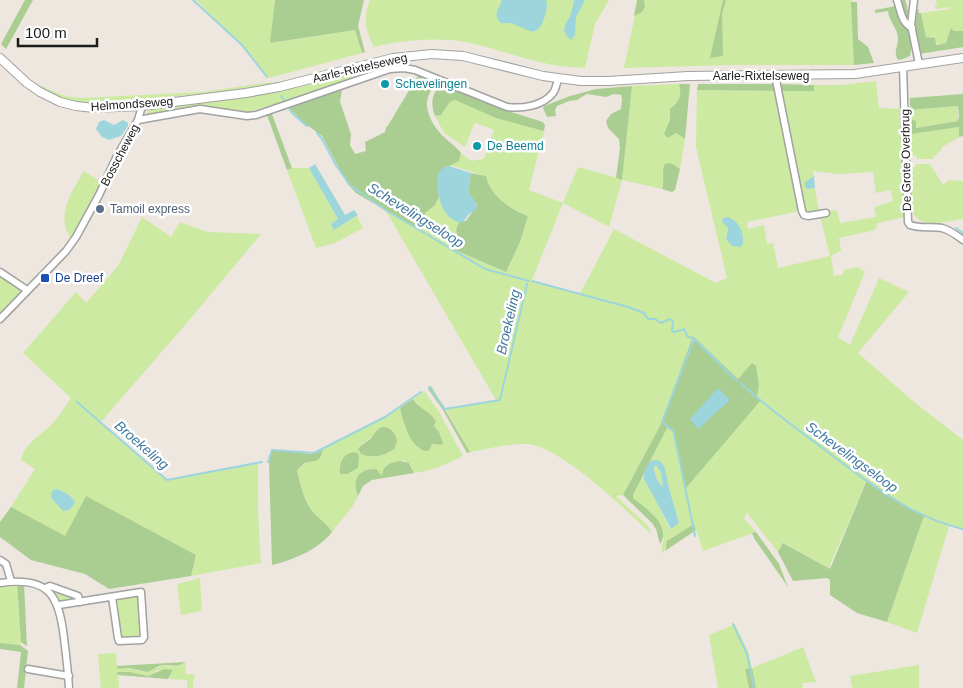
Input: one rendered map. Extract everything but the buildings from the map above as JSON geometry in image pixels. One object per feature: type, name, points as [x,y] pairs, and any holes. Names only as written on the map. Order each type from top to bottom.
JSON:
[{"type":"street","points":[[897,0],[904,22],[912,28]]},
{"type":"street","points":[[914,0],[911,18],[919,64]]},
{"type":"street","name":"Aarle-Rixtelseweg","points":[[279,87],[393,58],[432,54],[463,56],[542,76],[608,81],[688,76],[855,74],[963,58]]},
{"type":"street","name":"Helmondseweg","points":[[0,58],[27,83],[40,92],[60,102],[94,108],[142,106],[279,87]]},
{"type":"street","name":"De Grote Overbrug","points":[[903,67],[908,222],[910,225],[918,228],[942,228],[963,240]]},
{"type":"street","name":"Aarle-Rixtelseweg","points":[[288,105],[390,68],[415,70],[507,107],[516,108],[530,106],[549,98],[554,92],[558,78]]},
{"type":"street","points":[[775,75],[802,210],[804,215],[808,216],[826,213]]},
{"type":"street","name":"Helmondseweg","points":[[138,120],[200,109],[247,116],[288,105]]},
{"type":"street","name":"Bosscheweg","points":[[0,319],[66,252],[76,237],[99,195],[117,156],[138,120],[142,106]]},
{"type":"street","points":[[0,272],[27,290]]},
{"type":"street","points":[[0,560],[6,564],[11,581]]},
{"type":"street","points":[[0,583],[26,581],[45,588],[58,605],[62,617],[69,688]]},
{"type":"street","points":[[45,588],[50,586],[78,596],[80,602]]},
{"type":"street","points":[[58,605],[140,592],[144,637],[142,640],[120,641],[112,597]]},
{"type":"street","points":[[28,669],[69,676]]},
{"type":"green space","points":[[25,0],[33,0],[6,49],[1,44]]},
{"type":"green space","points":[[196,0],[275,0],[271,43],[355,30],[362,53],[269,78],[248,52]]},
{"type":"green space","points":[[275,0],[364,0],[358,26],[365,52],[362,53],[355,30],[270,43]]},
{"type":"green space","points":[[370,0],[609,0],[595,24],[585,68],[543,63],[454,40],[419,40],[374,47],[366,24],[366,13]]},
{"type":"green space","points":[[637,0],[644,0],[645,7],[642,12],[634,16]]},
{"type":"green space","points":[[638,0],[852,0],[854,65],[731,65],[624,68]]},
{"type":"green space","points":[[723,0],[726,0],[722,14],[723,56],[710,58]]},
{"type":"green space","points":[[893,0],[905,0],[908,9],[911,44],[910,56],[898,60],[896,52],[898,35],[888,11],[875,13],[875,10],[896,6]]},
{"type":"green space","points":[[936,0],[963,0],[963,47],[956,48],[948,36],[947,42],[941,45],[926,38],[921,13],[950,9],[950,7],[935,9],[935,6],[937,6]]},
{"type":"green space","points":[[851,2],[857,2],[858,39],[868,47],[874,63],[854,65]]},
{"type":"green space","points":[[916,9],[921,13],[926,37],[935,38],[938,45],[946,43],[951,28],[954,31],[963,31],[963,47],[919,54],[914,26]]},
{"type":"green space","points":[[404,58],[403,63],[394,64],[248,112],[207,108],[147,116],[146,114],[151,108],[235,98]]},
{"type":"green space","points":[[419,74],[436,81],[427,102],[430,116],[434,126],[461,153],[459,161],[441,170],[438,181],[438,199],[435,205],[425,213],[424,223],[419,230],[356,193],[347,183],[322,136],[303,122],[289,108],[342,89],[340,102],[351,134],[350,145],[355,154],[366,151],[365,142],[385,132],[386,127]]},
{"type":"green space","points":[[876,81],[879,108],[903,109],[905,217],[878,223],[875,230],[839,238],[841,251],[831,256],[834,276],[843,274],[844,270],[858,267],[865,272],[838,337],[850,345],[879,278],[909,292],[858,353],[913,401],[963,440],[963,529],[949,526],[917,633],[887,622],[924,516],[867,480],[830,565],[830,569],[784,543],[778,552],[747,513],[744,518],[756,532],[703,551],[694,524],[667,541],[663,554],[664,535],[661,524],[633,498],[633,495],[644,474],[646,482],[670,529],[679,523],[665,468],[651,461],[649,464],[668,425],[674,434],[686,487],[760,400],[757,397],[759,385],[752,363],[738,379],[693,336],[660,426],[623,495],[616,496],[648,526],[652,535],[593,481],[558,456],[541,448],[520,444],[470,452],[445,408],[496,400],[387,213],[420,230],[424,223],[425,213],[435,205],[439,194],[446,211],[459,222],[456,230],[459,242],[455,250],[506,272],[520,242],[528,216],[514,210],[496,196],[485,176],[453,166],[445,167],[457,161],[461,153],[471,161],[483,159],[494,130],[476,123],[474,124],[465,147],[444,133],[435,116],[441,115],[450,102],[455,100],[544,131],[529,190],[563,203],[532,280],[580,294],[614,229],[716,283],[727,278],[696,147],[697,90],[775,91],[799,209],[795,212],[747,222],[748,229],[764,225],[767,244],[773,243],[778,268],[830,256],[819,212],[805,211],[780,91],[813,91],[814,85],[843,85]],"holes":[[[813,171],[838,174],[873,172],[876,193],[891,190],[893,201],[874,207],[876,217],[840,223],[837,210],[819,212],[815,188],[807,189],[805,187],[808,180],[814,176]],[[723,218],[733,219],[740,227],[726,236],[728,228],[722,221]]]},
{"type":"green space","points":[[272,82],[272,85],[246,89],[100,104],[61,98],[50,94],[37,84],[65,96],[81,98],[203,92]]},
{"type":"green space","points":[[442,83],[498,108],[543,122],[545,125],[544,131],[496,118],[455,100],[450,102],[441,115],[435,116],[433,98],[436,90]]},
{"type":"green space","points":[[679,84],[680,97],[670,110],[666,137],[676,133],[685,139],[680,169],[671,163],[664,176],[662,189],[622,180],[609,227],[563,203],[578,167],[622,179],[632,86]]},
{"type":"green space","points":[[679,84],[690,84],[685,139],[676,133],[668,138],[664,134],[670,120],[670,109],[679,98]]},
{"type":"green space","points":[[698,84],[773,84],[775,91],[697,90]]},
{"type":"green space","points":[[779,84],[814,85],[814,91],[780,91]]},
{"type":"green space","points":[[632,86],[622,180],[616,178],[620,148],[619,139],[608,128],[606,121],[611,114],[621,109],[621,95],[614,94],[606,97],[587,94],[577,100],[557,106],[555,110],[556,116],[547,117],[543,108],[570,96],[596,89]]},
{"type":"green space","points":[[963,94],[963,136],[959,137],[959,127],[911,134],[910,119],[916,121],[916,128],[958,121],[959,116],[958,106],[910,110],[910,98]]},
{"type":"green space","points":[[958,106],[958,121],[915,128],[916,121],[910,119],[910,110]]},
{"type":"green space","points":[[272,114],[292,168],[287,170],[267,115]]},
{"type":"green space","points":[[959,127],[959,137],[942,147],[941,151],[933,159],[917,159],[916,156],[911,155],[911,134]]},
{"type":"green space","points":[[671,163],[680,169],[675,190],[672,192],[662,189],[665,164]]},
{"type":"green space","points":[[916,164],[930,164],[943,185],[949,180],[963,181],[963,219],[931,223],[924,222],[914,215],[911,199],[911,167],[916,167]]},
{"type":"green space","points":[[292,168],[309,168],[338,219],[334,230],[357,216],[363,228],[335,243],[316,248],[287,170]]},
{"type":"green space","points":[[84,171],[101,182],[84,217],[71,238],[66,230],[65,212],[70,195]]},
{"type":"green space","points":[[471,173],[486,176],[491,189],[502,201],[528,216],[520,242],[506,272],[455,250],[459,242],[456,230],[459,222],[466,221],[477,205],[468,192]]},
{"type":"green space","points":[[142,217],[171,237],[180,222],[208,232],[261,234],[100,423],[167,480],[258,464],[261,563],[191,576],[196,555],[86,497],[65,537],[11,507],[35,469],[21,460],[23,454],[34,440],[60,415],[71,398],[23,353],[76,292],[86,303],[118,266]]},
{"type":"green space","points":[[0,275],[24,290],[0,315]]},
{"type":"green space","points":[[693,336],[738,379],[752,363],[756,366],[759,385],[757,397],[761,400],[686,488],[674,434],[668,426],[633,495],[633,498],[650,512],[660,524],[663,537],[660,544],[656,529],[652,523],[623,495],[660,426]]},
{"type":"green space","points":[[431,386],[470,452],[467,453],[443,410],[428,389]]},
{"type":"green space","points":[[424,391],[439,412],[463,456],[433,469],[414,473],[411,465],[403,460],[383,478],[373,469],[365,471],[356,488],[358,496],[352,507],[332,532],[309,505],[297,471],[304,464],[322,457],[323,449],[400,408],[405,426],[419,449],[431,447],[433,444],[438,445],[434,426],[436,423],[413,399]],"holes":[[[372,437],[391,452],[373,457],[365,456],[359,446]]]},
{"type":"green space","points":[[413,399],[436,422],[434,426],[439,432],[442,445],[432,444],[430,450],[426,451],[420,449],[412,440],[405,427],[400,408]]},
{"type":"green space","points":[[382,427],[390,429],[396,436],[397,442],[394,449],[378,456],[361,454],[358,449],[361,445]]},
{"type":"green space","points":[[323,449],[322,454],[316,461],[303,464],[297,471],[309,506],[332,532],[320,544],[305,553],[272,565],[269,462],[272,450],[312,454]]},
{"type":"green space","points":[[354,452],[358,453],[359,457],[358,468],[347,474],[340,474],[342,459]]},
{"type":"green space","points":[[400,461],[409,463],[414,473],[372,480],[363,486],[358,496],[356,480],[361,473],[370,469],[376,469],[382,476],[387,465]]},
{"type":"green space","points":[[656,465],[661,472],[663,486],[661,486],[655,475],[654,467]]},
{"type":"green space","points":[[867,480],[924,516],[887,622],[857,613],[830,595],[830,580],[827,578],[793,581],[778,552],[783,543],[830,569]]},
{"type":"green space","points":[[86,496],[196,555],[191,576],[109,589],[85,574],[31,560],[0,537],[0,522],[11,507],[65,536]]},
{"type":"green space","points":[[694,524],[696,530],[665,551],[667,541]]},
{"type":"green space","points":[[756,532],[779,564],[788,587],[754,538],[752,533]]},
{"type":"green space","points":[[200,578],[202,611],[181,615],[177,584]]},
{"type":"green space","points":[[17,583],[21,642],[20,645],[0,643],[0,585]]},
{"type":"green space","points":[[17,583],[24,583],[27,646],[21,642]]},
{"type":"green space","points":[[52,584],[81,594],[82,599],[61,602],[47,586]]},
{"type":"green space","points":[[137,596],[141,635],[122,638],[120,636],[114,601],[116,599]]},
{"type":"green space","points":[[735,624],[748,651],[752,668],[803,647],[816,682],[802,683],[803,688],[756,688],[751,668],[745,670],[749,688],[718,688],[709,635]]},
{"type":"green space","points":[[0,643],[20,645],[28,651],[24,688],[17,688],[21,652],[0,649]]},
{"type":"green space","points":[[116,653],[117,669],[130,668],[145,672],[164,665],[171,667],[185,662],[186,674],[194,674],[193,688],[187,688],[187,680],[168,679],[173,671],[158,670],[148,676],[130,672],[118,672],[119,688],[101,688],[98,654]]},
{"type":"green space","points":[[185,662],[177,666],[162,665],[147,672],[130,668],[117,669],[117,666]]},
{"type":"green space","points":[[919,665],[919,688],[852,688],[850,676]]},
{"type":"green space","points":[[752,668],[756,688],[749,688],[745,669]]},
{"type":"green space","points":[[164,669],[173,670],[168,679],[118,675],[117,672],[130,672],[148,676]]},
{"type":"water","points":[[502,0],[546,0],[547,5],[541,26],[538,30],[531,31],[511,23],[501,23],[497,15]]},
{"type":"water","points":[[574,0],[585,0],[576,17],[575,35],[571,40],[564,30],[572,11]]},
{"type":"water","points":[[104,120],[114,125],[123,120],[128,123],[128,126],[121,136],[109,140],[102,137],[96,129],[99,122]]},
{"type":"water","points":[[315,164],[345,215],[354,210],[358,215],[334,230],[331,224],[338,219],[309,168]]},
{"type":"water","points":[[449,166],[471,173],[468,192],[476,203],[477,209],[469,214],[463,222],[450,218],[441,204],[437,179],[441,170]]},
{"type":"water","points":[[814,176],[815,188],[807,189],[805,182]]},
{"type":"water","points":[[727,217],[735,221],[742,231],[743,244],[740,247],[732,246],[726,239],[728,228],[722,219]]},
{"type":"water","points":[[718,388],[730,400],[698,429],[690,419]]},
{"type":"water","points":[[653,460],[660,461],[665,468],[679,523],[671,529],[644,479],[646,468]],"holes":[[[656,465],[661,472],[663,486],[655,475],[654,467]]]},
{"type":"water","points":[[56,489],[67,494],[75,502],[69,510],[63,511],[52,499],[52,491]]},
{"type":"waterway","name":"Schevelingseloop","points":[[193,0],[242,45],[267,77]]},
{"type":"waterway","name":"Schevelingseloop","points":[[281,96],[285,101]]},
{"type":"waterway","name":"Schevelingseloop","points":[[289,108],[307,126]]},
{"type":"waterway","name":"Schevelingseloop","points":[[317,133],[337,167],[351,186],[384,209],[485,269],[529,281]]},
{"type":"waterway","points":[[956,228],[963,233]]},
{"type":"waterway","name":"Schevelingseloop","points":[[532,281],[628,307],[644,313],[648,319],[655,319],[661,323],[670,319],[673,321],[672,331],[684,329],[687,336],[694,339],[737,381]]},
{"type":"waterway","name":"Broekeling","points":[[429,387],[445,409],[500,400],[527,284]]},
{"type":"waterway","points":[[694,339],[662,422],[674,433],[695,536]]},
{"type":"waterway","name":"Schevelingseloop","points":[[741,383],[782,418],[890,497],[925,516],[963,529]]},
{"type":"waterway","name":"Broekeling","points":[[268,462],[272,450],[314,453],[385,417],[421,392]]},
{"type":"waterway","name":"Broekeling","points":[[77,402],[167,480],[262,462]]},
{"type":"waterway","points":[[733,624],[747,654],[754,688]]},
{"type":"place","name":"Schevelingen","points":[[385,84]]},
{"type":"place","name":"De Beemd","points":[[477,146]]},
{"type":"place","name":"Tamoil express","points":[[100,209]]},
{"type":"place","name":"De Dreef","points":[[45,278]]}]
